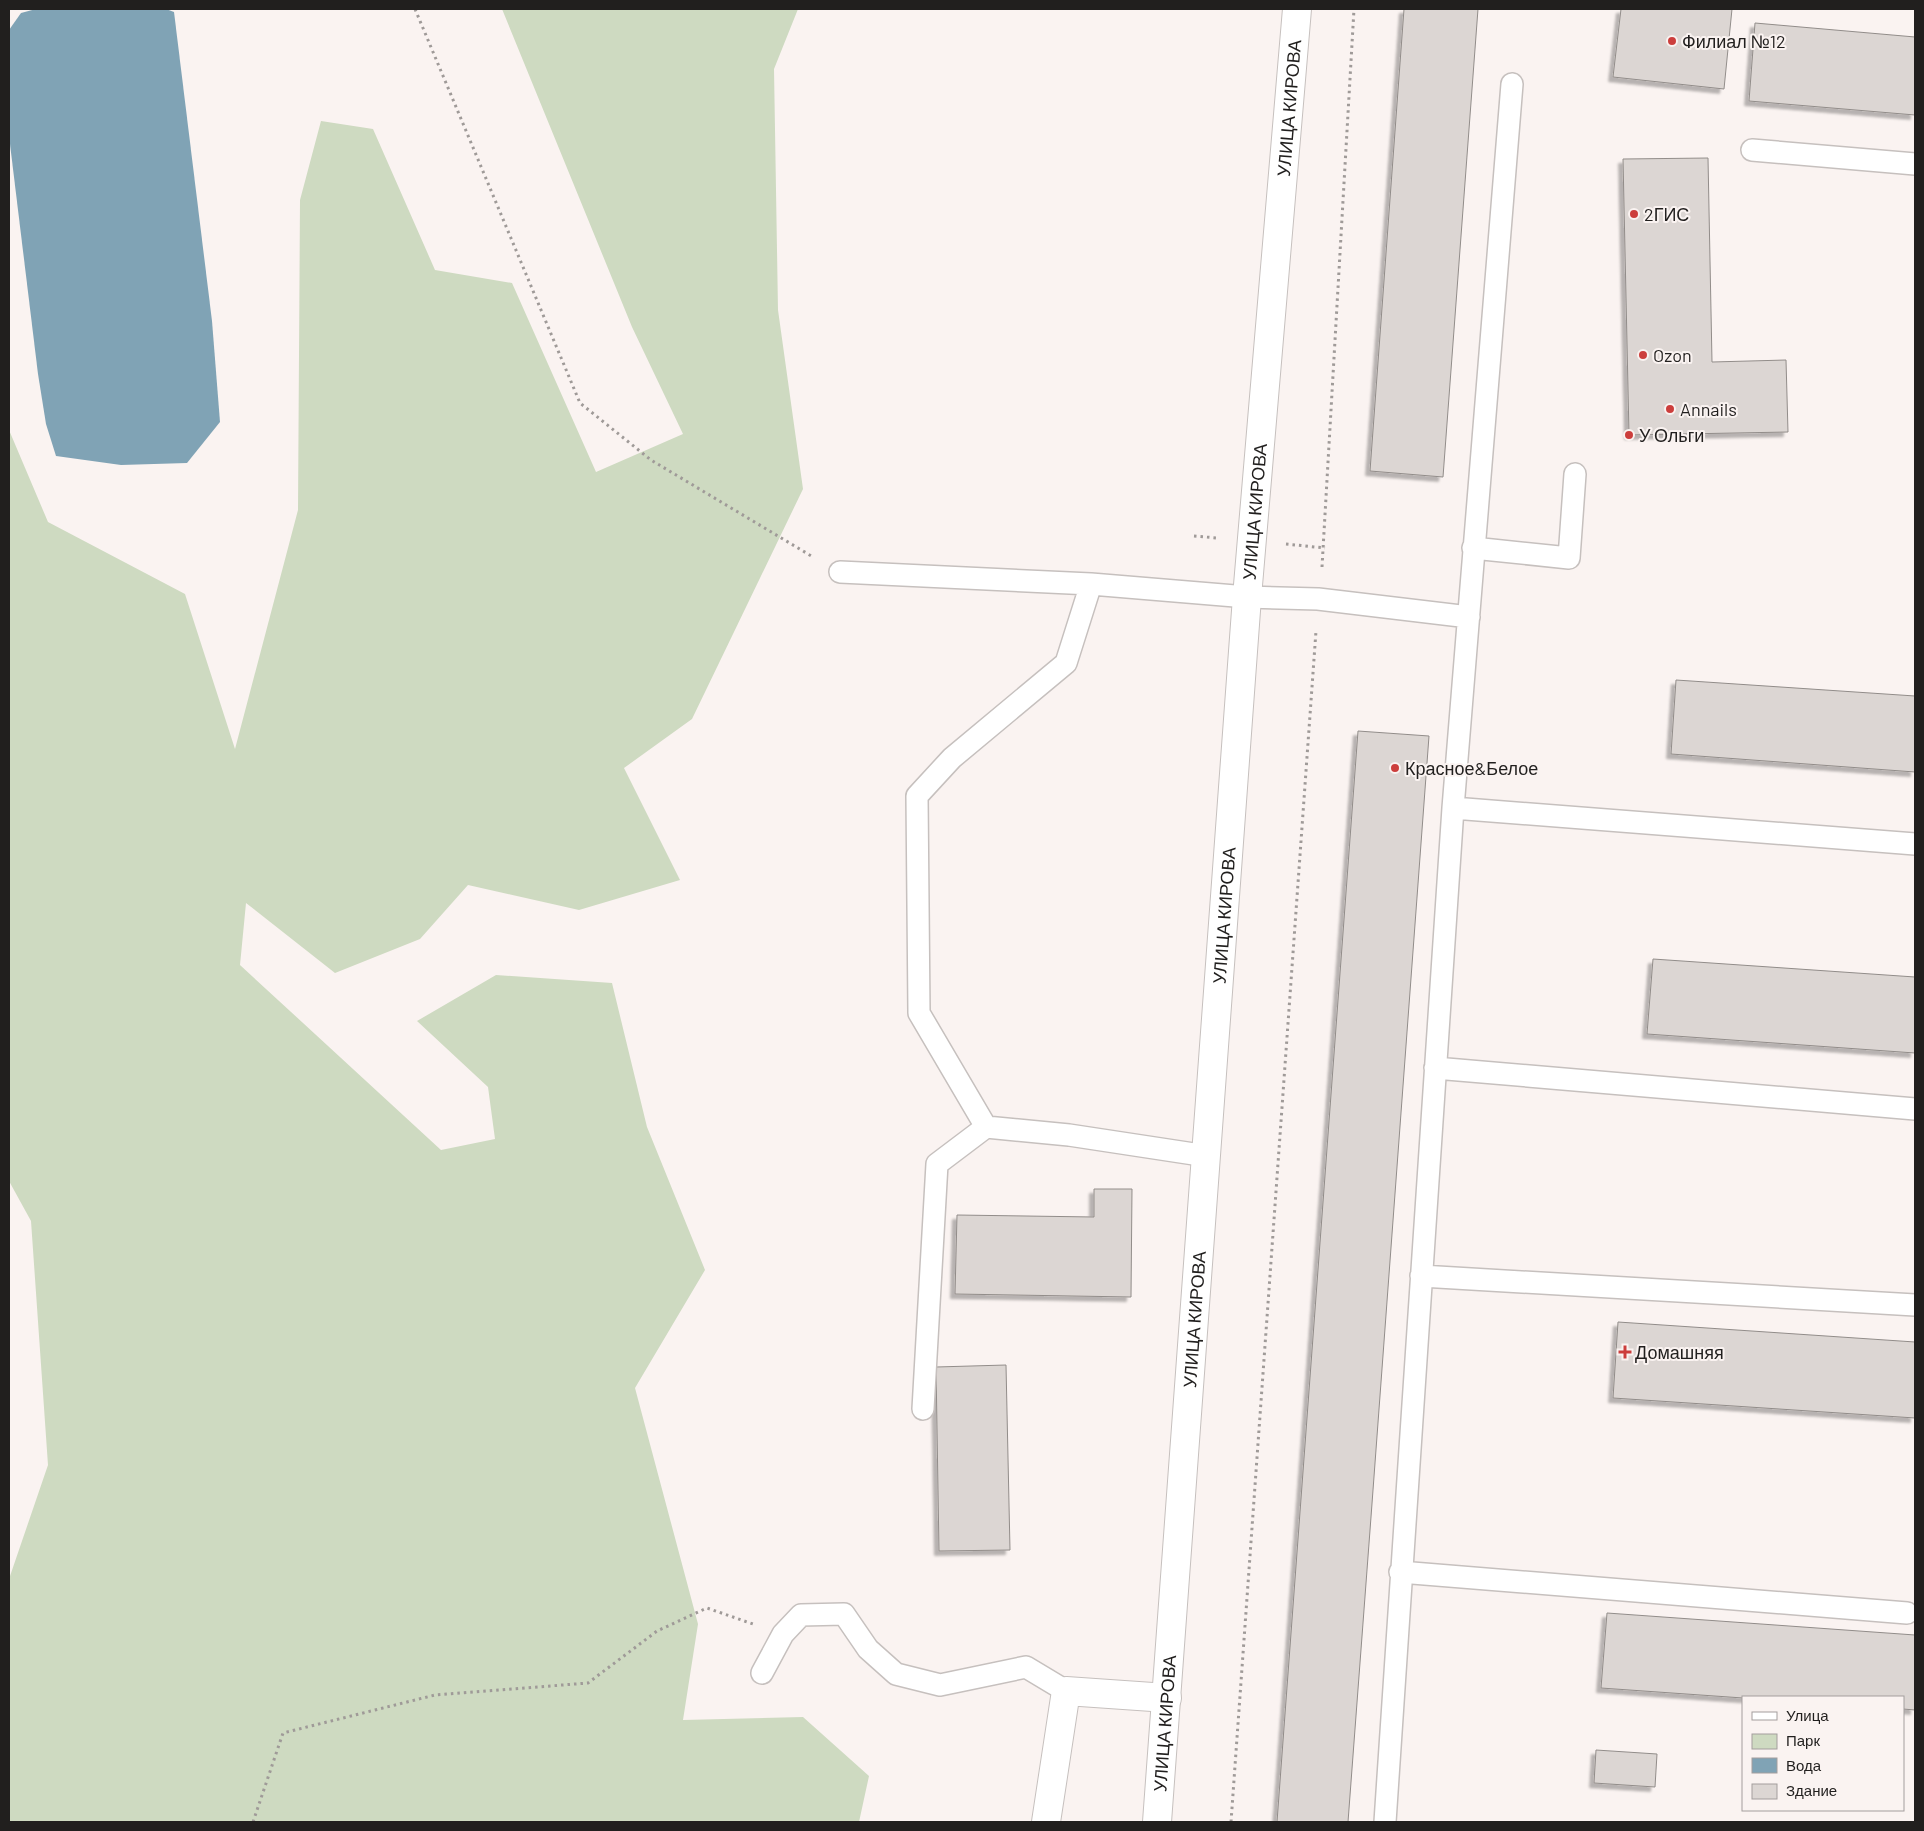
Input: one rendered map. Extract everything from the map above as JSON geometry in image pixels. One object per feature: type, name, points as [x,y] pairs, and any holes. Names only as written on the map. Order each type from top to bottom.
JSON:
[{"type":"street","name":"УЛИЦА КИРОВА","points":[[1157,1822],[1247,597],[1297,9]]},
{"type":"street","points":[[1046,1822],[1066,1690],[1167,1698]]},
{"type":"lane","points":[[1385,1822],[1400,1572],[1453,808],[1512,84]]},
{"type":"lane","points":[[1752,150],[1915,164]]},
{"type":"lane","points":[[1473,548],[1569,558],[1575,474]]},
{"type":"lane","points":[[840,572],[1091,584],[1247,597],[1318,599],[1469,617]]},
{"type":"lane","points":[[986,1127],[919,1013],[917,796],[952,758],[1066,663],[1091,584]]},
{"type":"lane","points":[[1453,808],[1915,844]]},
{"type":"lane","points":[[1435,1068],[1915,1108]]},
{"type":"lane","points":[[923,1409],[937,1164],[986,1127],[1069,1134],[1207,1156]]},
{"type":"lane","points":[[1421,1276],[1915,1305]]},
{"type":"lane","points":[[1400,1572],[1907,1613]]},
{"type":"lane","points":[[762,1673],[783,1634],[801,1615],[844,1614],[868,1649],[896,1674],[940,1685],[1026,1667],[1066,1690]]},
{"type":"path","points":[[415,9],[580,403],[651,460],[840,572]]},
{"type":"path","points":[[1231,1822],[1318,599],[1325,538],[1354,9]]},
{"type":"path","points":[[252,1822],[283,1733],[435,1695],[588,1683],[657,1631],[707,1608],[783,1634]]},
{"type":"green space","points":[[502,9],[798,9],[774,69],[778,310],[803,489],[692,719],[624,768],[680,880],[579,910],[468,885],[420,939],[335,973],[246,903],[240,965],[441,1150],[495,1139],[488,1087],[417,1021],[496,975],[612,983],[647,1127],[705,1270],[635,1388],[698,1624],[683,1720],[803,1717],[869,1776],[859,1822],[9,1822],[9,1579],[48,1465],[31,1221],[9,1181],[9,430],[48,522],[185,594],[235,749],[298,510],[300,200],[321,121],[373,129],[435,270],[512,283],[596,472],[683,434],[632,327]]},
{"type":"water","points":[[36,9],[166,9],[174,12],[212,321],[220,422],[187,463],[121,465],[56,456],[46,424],[38,374],[9,136],[9,30],[21,13]]},
{"type":"building","points":[[1404,9],[1478,9],[1443,477],[1370,471]]},
{"type":"building","points":[[1621,9],[1732,9],[1724,89],[1613,77]]},
{"type":"building","points":[[1755,23],[1915,37],[1915,115],[1749,101]]},
{"type":"building","points":[[1708,158],[1712,362],[1786,360],[1788,432],[1629,435],[1623,159]]},
{"type":"building","points":[[1676,680],[1915,696],[1915,772],[1671,754]]},
{"type":"building","points":[[1358,731],[1429,736],[1348,1822],[1277,1822]]},
{"type":"building","points":[[1653,959],[1915,977],[1915,1053],[1647,1034]]},
{"type":"building","points":[[1094,1189],[1132,1189],[1131,1297],[955,1294],[957,1215],[1094,1217]]},
{"type":"building","points":[[1618,1322],[1915,1342],[1915,1418],[1613,1398]]},
{"type":"building","points":[[1006,1365],[1010,1550],[939,1551],[936,1367]]},
{"type":"building","points":[[1607,1613],[1915,1635],[1915,1710],[1904,1709],[1904,1696],[1742,1696],[1742,1698],[1601,1688]]},
{"type":"building","points":[[1596,1750],[1657,1754],[1655,1787],[1594,1783]]},
{"type":"place","name":"Филиал №12","points":[[1672,41]]},
{"type":"place","name":"2ГИС","points":[[1634,214]]},
{"type":"place","name":"Ozon","points":[[1643,355]]},
{"type":"place","name":"Annails","points":[[1670,409]]},
{"type":"place","name":"У Ольги","points":[[1629,435]]},
{"type":"place","name":"Красное&Белое","points":[[1395,768]]},
{"type":"place","name":"Домашняя","points":[[1625,1352]]}]
